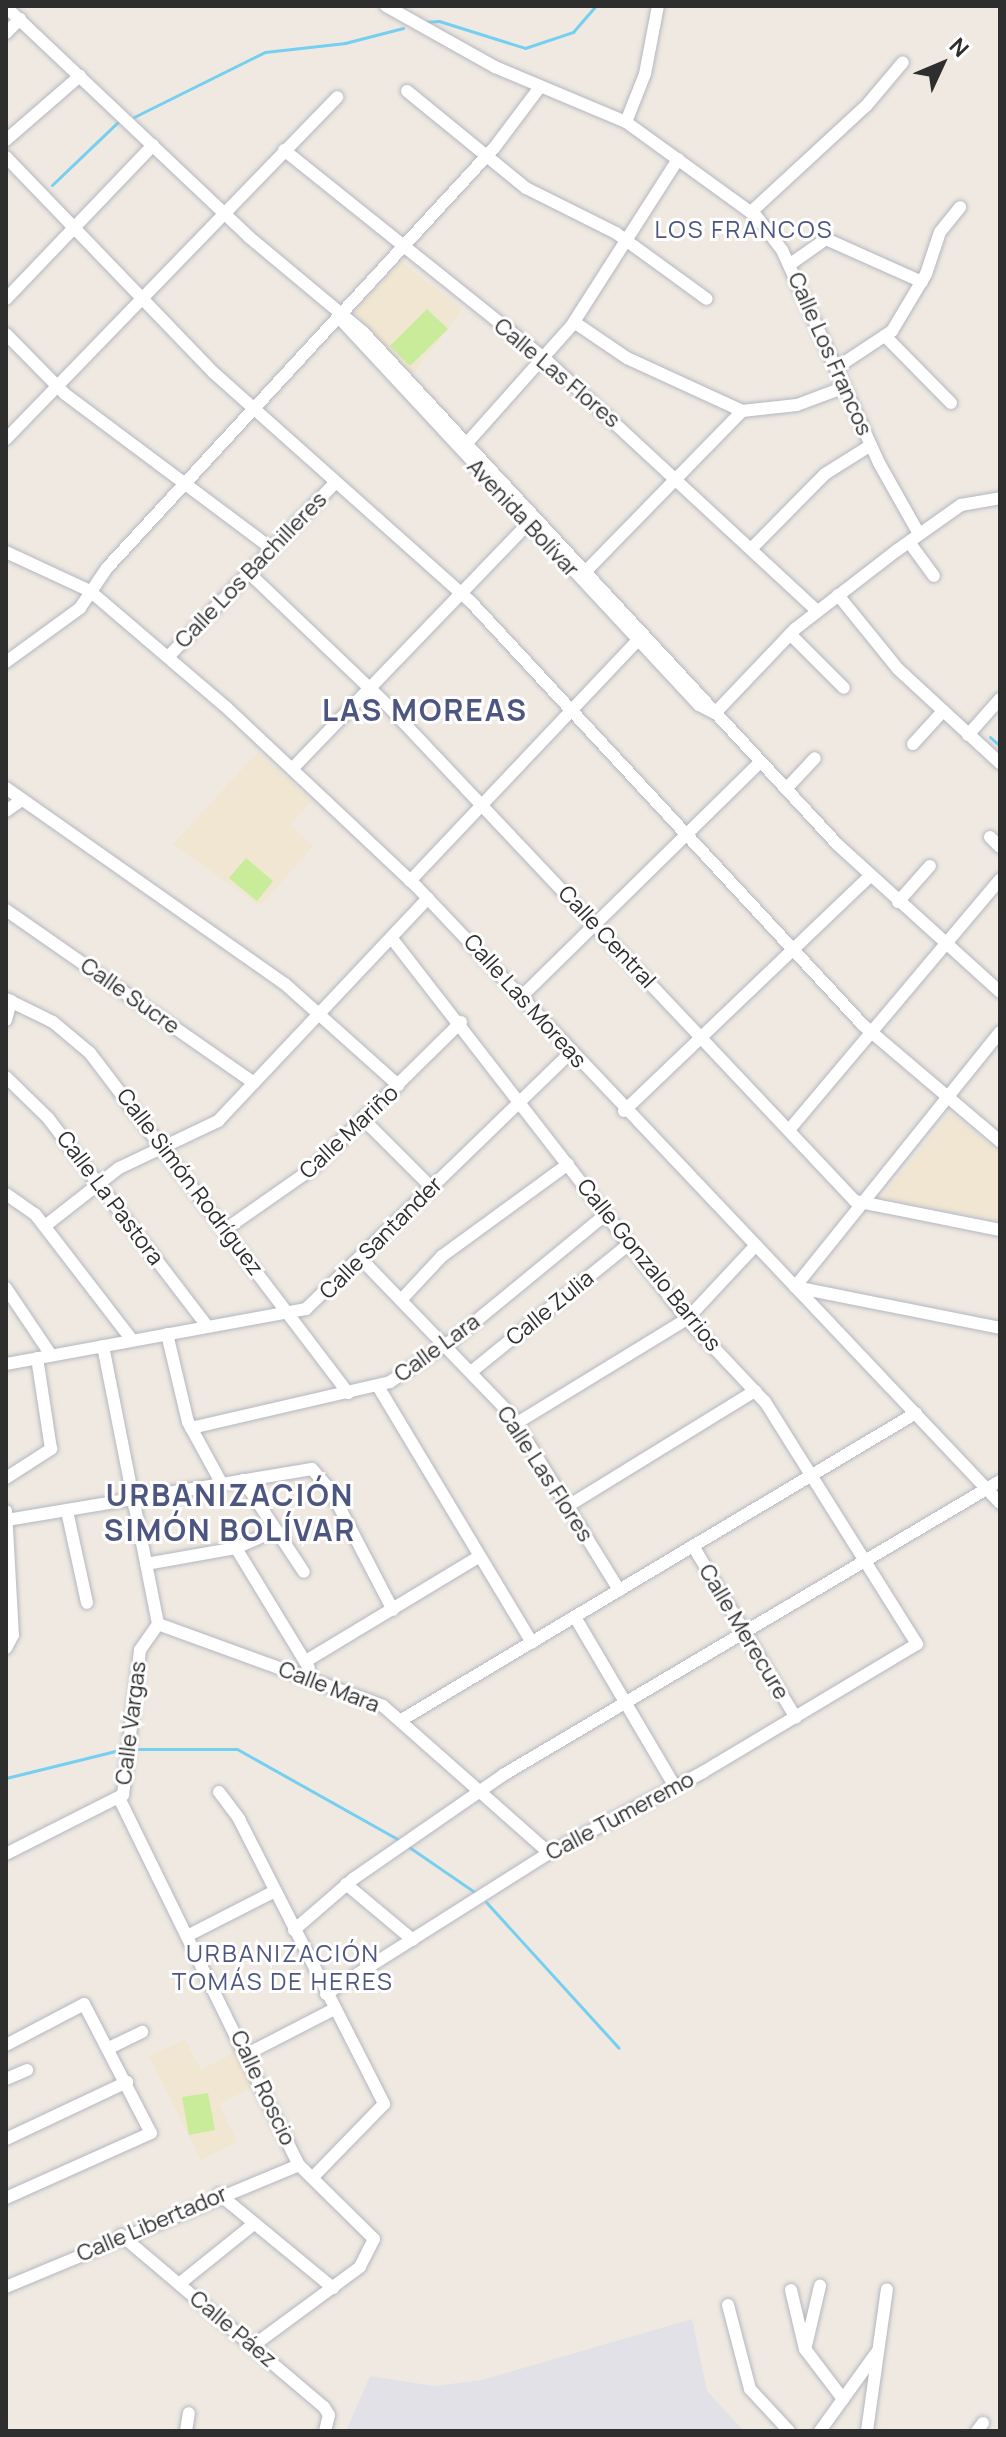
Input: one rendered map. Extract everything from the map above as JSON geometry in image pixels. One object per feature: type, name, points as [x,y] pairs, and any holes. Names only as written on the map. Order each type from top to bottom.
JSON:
[{"type":"street","name":"Calle Los Francos","points":[[386,6],[540,87],[626,122],[751,212],[789,265],[934,576]]},
{"type":"street","points":[[626,122],[645,74],[658,6]]},
{"type":"street","name":"Avenida Bolívar","points":[[6,7],[226,215],[339,316],[528,524],[699,705],[715,713]]},
{"type":"street","points":[[6,33],[20,19]]},
{"type":"street","points":[[751,212],[866,106],[903,62]]},
{"type":"street","points":[[6,140],[80,76]]},
{"type":"street","points":[[6,662],[76,611],[185,482],[486,157],[540,87]]},
{"type":"street","points":[[407,91],[526,188],[626,240],[707,299]]},
{"type":"street","points":[[6,439],[337,97]]},
{"type":"street","points":[[6,299],[153,145]]},
{"type":"street","name":"Calle Las Flores","points":[[284,150],[401,249],[544,358],[817,611]]},
{"type":"street","points":[[6,157],[142,300],[252,408],[461,594],[871,1032],[1000,1141]]},
{"type":"street","points":[[467,443],[574,322],[678,159]]},
{"type":"street","points":[[836,368],[885,336],[922,282],[940,232],[960,207]]},
{"type":"street","points":[[789,265],[820,240],[831,240],[922,282]]},
{"type":"street","name":"Avenida Bolívar","points":[[339,316],[363,332],[587,570],[760,762],[870,876],[1000,992]]},
{"type":"street","points":[[574,322],[627,358],[742,411],[797,405],[845,387]]},
{"type":"street","points":[[6,334],[56,385],[272,549]]},
{"type":"street","points":[[885,336],[951,403]]},
{"type":"street","points":[[587,570],[672,475],[742,411]]},
{"type":"street","points":[[751,549],[825,474],[871,445]]},
{"type":"street","name":"Calle Los Bachilleres","points":[[168,657],[335,483]]},
{"type":"street","points":[[715,713],[790,634],[838,595],[961,505],[1000,498]]},
{"type":"street","points":[[292,769],[528,524]]},
{"type":"street","name":"Calle Las Moreas","points":[[6,552],[90,591],[292,769],[428,898],[624,1111],[1000,1503]]},
{"type":"street","name":"Calle Central","points":[[249,573],[371,689],[789,1130],[864,1204]]},
{"type":"street","points":[[838,595],[889,660],[1000,763]]},
{"type":"street","points":[[790,634],[844,688]]},
{"type":"street","points":[[410,881],[638,640]]},
{"type":"street","points":[[968,735],[1000,699]]},
{"type":"street","points":[[913,744],[943,711]]},
{"type":"street","points":[[786,789],[815,758]]},
{"type":"street","points":[[521,997],[760,762]]},
{"type":"street","points":[[6,788],[320,1013],[398,1085]]},
{"type":"street","points":[[6,811],[22,800]]},
{"type":"street","points":[[990,837],[1000,847]]},
{"type":"street","points":[[898,902],[930,866]]},
{"type":"street","points":[[624,1111],[795,951],[870,876]]},
{"type":"street","points":[[789,1130],[943,942],[1000,879]]},
{"type":"street","points":[[45,1226],[98,1183],[206,1130],[428,898]]},
{"type":"street","name":"Calle Sucre","points":[[6,910],[254,1083]]},
{"type":"street","name":"Calle Gonzalo Barrios","points":[[391,938],[461,1022],[687,1319],[755,1391],[814,1475],[917,1644]]},
{"type":"street","points":[[6,1020],[9,1000]]},
{"type":"street","name":"Calle Simón Rodríguez","points":[[9,1000],[78,1041],[166,1149],[348,1393]]},
{"type":"street","name":"Calle Mariño","points":[[226,1229],[303,1176],[364,1120],[461,1022]]},
{"type":"street","points":[[1000,1032],[795,1287],[1000,1328]]},
{"type":"street","name":"Calle Santander","points":[[6,1364],[288,1312],[314,1304],[571,1052]]},
{"type":"street","name":"Calle La Pastora","points":[[6,1077],[42,1110],[207,1326]]},
{"type":"street","points":[[364,1120],[432,1188]]},
{"type":"street","points":[[401,1300],[442,1256],[568,1164]]},
{"type":"street","points":[[6,1194],[45,1226],[132,1340]]},
{"type":"street","points":[[864,1204],[1000,1230]]},
{"type":"street","name":"Calle Lara","points":[[191,1428],[379,1388],[444,1345],[606,1214]]},
{"type":"street","name":"Calle Zulia","points":[[471,1372],[629,1244]]},
{"type":"street","points":[[517,1423],[687,1319],[755,1246]]},
{"type":"street","name":"Calle Las Flores","points":[[362,1260],[517,1423],[619,1590]]},
{"type":"street","points":[[6,1288],[51,1355]]},
{"type":"street","points":[[167,1334],[191,1428],[222,1484]]},
{"type":"street","points":[[103,1346],[158,1624]]},
{"type":"street","points":[[6,1478],[51,1449],[37,1358]]},
{"type":"street","points":[[379,1388],[532,1643]]},
{"type":"street","points":[[568,1506],[755,1391]]},
{"type":"street","points":[[403,1719],[916,1413]]},
{"type":"street","points":[[6,1648],[13,1635],[7,1516],[67,1511],[309,1468],[319,1473],[393,1610]]},
{"type":"street","points":[[243,1480],[304,1572]]},
{"type":"street","points":[[294,1930],[346,1884],[481,1790],[1000,1481]]},
{"type":"street","points":[[67,1511],[87,1603]]},
{"type":"street","points":[[146,1564],[236,1548],[276,1530]]},
{"type":"street","name":"Calle Merecure","points":[[693,1546],[796,1718]]},
{"type":"street","points":[[236,1548],[306,1661],[313,1680]]},
{"type":"street","points":[[306,1661],[480,1556]]},
{"type":"street","points":[[575,1617],[675,1787]]},
{"type":"street","name":"Calle Mara","points":[[158,1624],[313,1680],[403,1719],[549,1853]]},
{"type":"street","name":"Calle Vargas","points":[[6,1854],[119,1798],[126,1789],[140,1650],[158,1624]]},
{"type":"street","name":"Calle Tumeremo","points":[[326,1994],[549,1853],[675,1787],[917,1644]]},
{"type":"street","points":[[219,1792],[275,1891],[384,2104],[313,2177]]},
{"type":"street","name":"Calle Roscio","points":[[119,1798],[189,1935],[299,2165]]},
{"type":"street","points":[[346,1884],[413,1940]]},
{"type":"street","points":[[189,1935],[275,1891]]},
{"type":"street","points":[[6,2045],[84,2004],[151,2133],[6,2198]]},
{"type":"street","points":[[247,2054],[334,2009]]},
{"type":"street","points":[[109,2048],[142,2032]]},
{"type":"street","points":[[6,2079],[27,2070]]},
{"type":"street","points":[[6,2139],[127,2082]]},
{"type":"street","points":[[253,2346],[365,2263],[374,2239],[299,2165]]},
{"type":"street","name":"Calle Libertador","points":[[6,2287],[219,2194],[299,2165]]},
{"type":"street","points":[[219,2194],[333,2288]]},
{"type":"street","points":[[179,2284],[255,2223]]},
{"type":"street","name":"Calle Páez","points":[[121,2235],[328,2411],[325,2431]]},
{"type":"street","points":[[805,2349],[820,2286]]},
{"type":"street","points":[[867,2431],[887,2289]]},
{"type":"street","points":[[791,2290],[805,2349],[843,2399]]},
{"type":"street","points":[[728,2305],[750,2389],[789,2431]]},
{"type":"street","points":[[820,2431],[879,2349]]},
{"type":"street","points":[[186,2431],[189,2413]]},
{"type":"shaded area","points":[[402,262],[463,309],[412,375],[354,312]]},
{"type":"shaded area","points":[[258,752],[311,801],[290,825],[313,846],[260,906],[173,844]]},
{"type":"shaded area","points":[[950,1113],[1000,1153],[1000,1221],[882,1197]]},
{"type":"shaded area","points":[[185,2040],[201,2070],[239,2050],[255,2086],[219,2104],[237,2142],[201,2160],[149,2056]]},
{"type":"shaded area","points":[[692,2319],[707,2391],[744,2431],[346,2431],[370,2376],[434,2386],[482,2380]]},
{"type":"green space","points":[[427,309],[448,329],[410,366],[390,346]]},
{"type":"green space","points":[[246,858],[273,881],[257,901],[229,878]]},
{"type":"green space","points":[[208,2093],[215,2130],[189,2135],[182,2097]]},
{"type":"waterway","points":[[425,22],[439,21],[525,48],[573,32],[596,6]]},
{"type":"waterway","points":[[134,117],[265,52],[345,43],[403,28]]},
{"type":"waterway","points":[[52,185],[118,122]]},
{"type":"waterway","points":[[990,737],[1000,746]]},
{"type":"waterway","points":[[6,1778],[123,1749]]},
{"type":"waterway","points":[[135,1749],[237,1749],[399,1840]]},
{"type":"waterway","points":[[409,1847],[476,1893]]},
{"type":"waterway","points":[[486,1902],[619,2048]]},
{"type":"district","name":"LOS FRANCOS","points":[[744,229]]},
{"type":"district","name":"LAS MOREAS","points":[[425,710]]},
{"type":"district","name":"URBANIZACIÓN SIMÓN BOLÍVAR","points":[[230,1512]]},
{"type":"district","name":"URBANIZACIÓN TOMÁS DE HERES","points":[[283,1967]]}]
